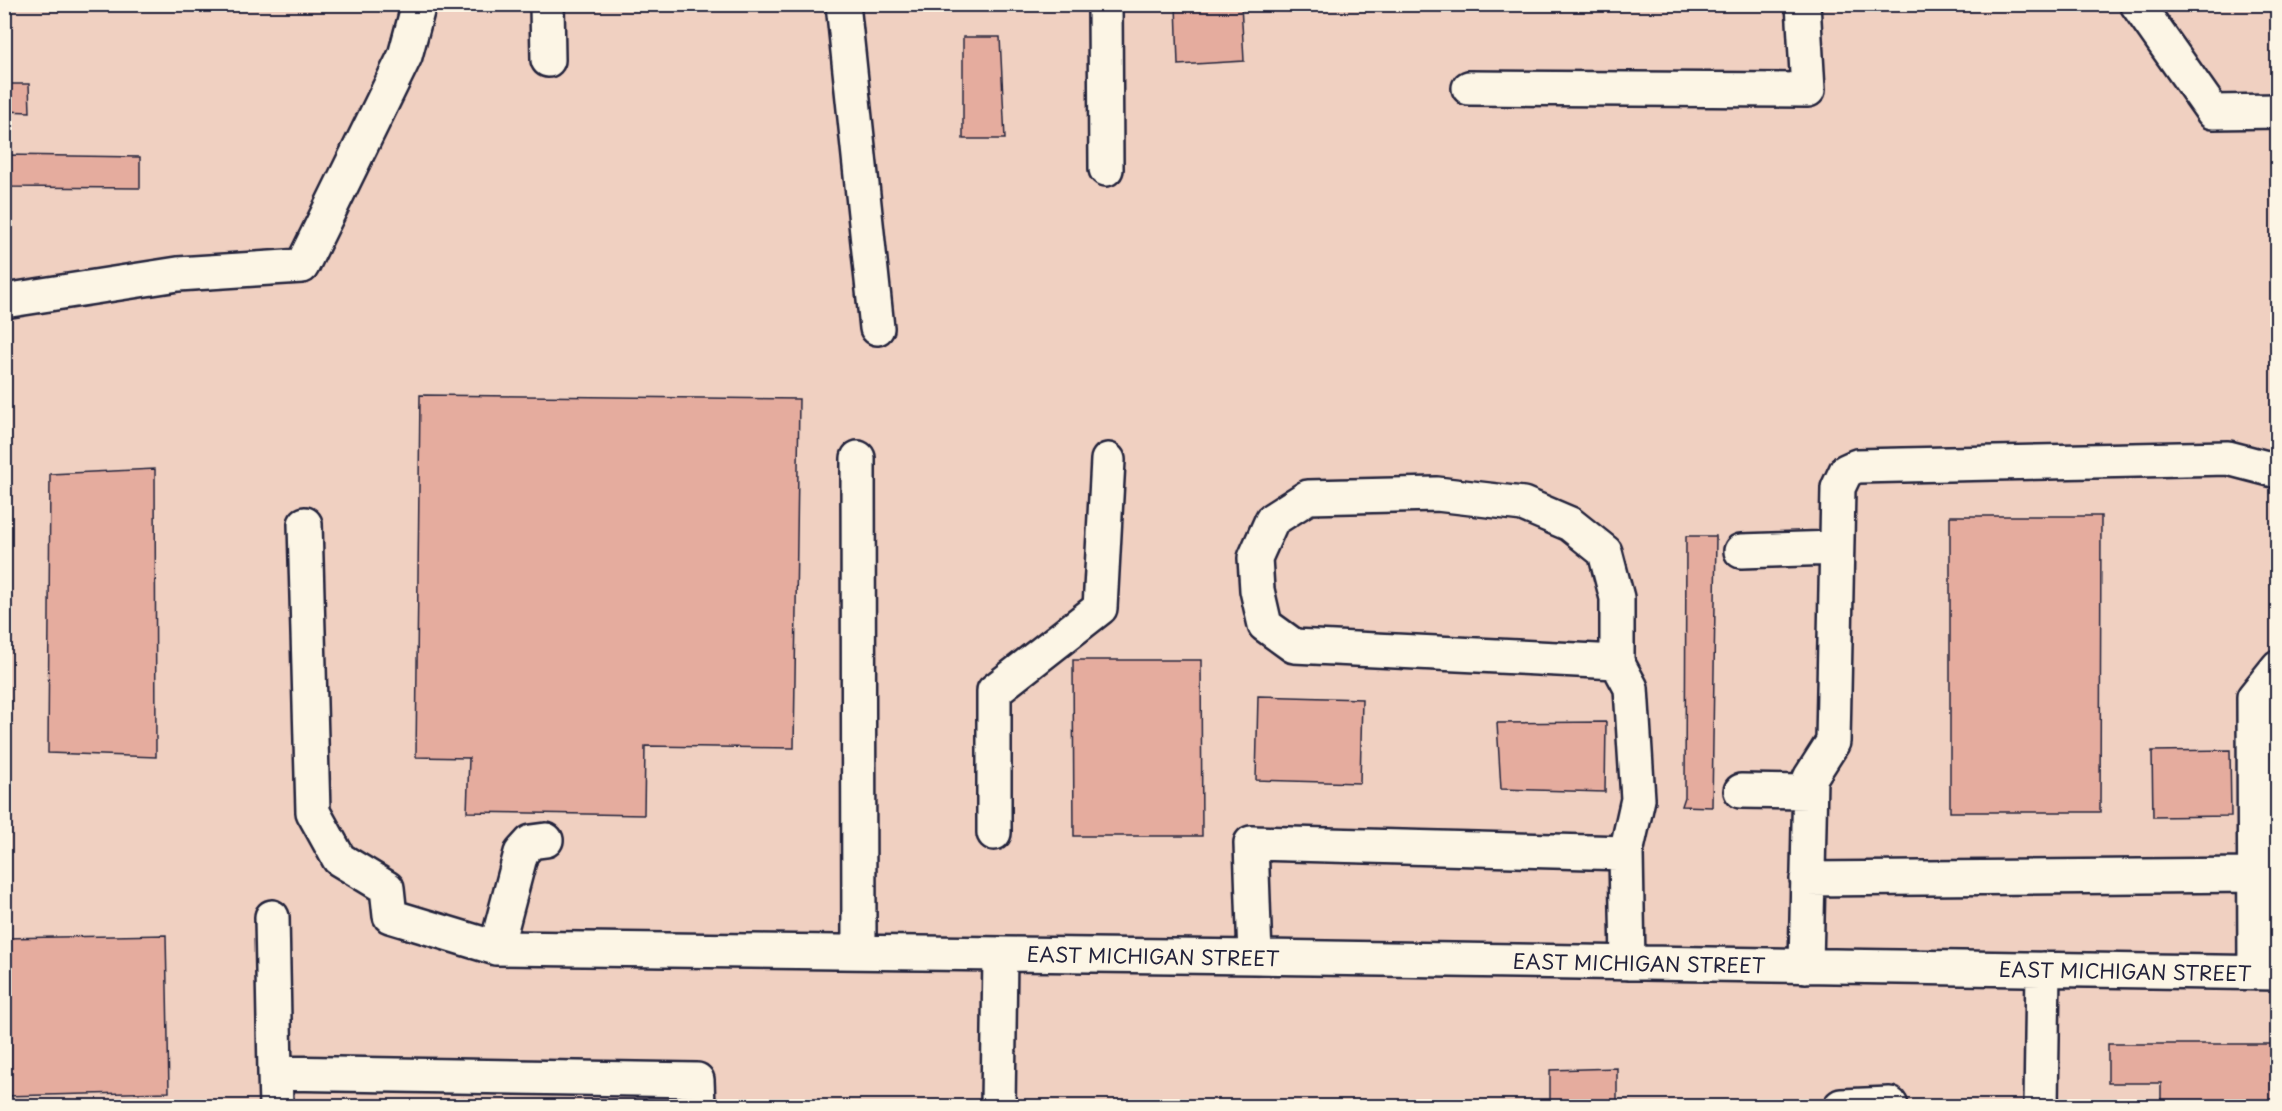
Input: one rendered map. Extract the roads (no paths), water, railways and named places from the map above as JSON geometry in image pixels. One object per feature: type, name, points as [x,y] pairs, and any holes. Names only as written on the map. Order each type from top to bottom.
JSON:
[{"type":"street","points":[[4,301],[178,274],[302,266],[405,56],[419,4]]},
{"type":"street","points":[[547,4],[548,60]]},
{"type":"street","points":[[843,4],[877,328]]},
{"type":"street","points":[[1105,4],[1107,170]]},
{"type":"street","points":[[1469,88],[1808,90],[1803,4]]},
{"type":"street","points":[[2137,4],[2213,112],[2277,111]]},
{"type":"street","points":[[858,458],[859,952]]},
{"type":"street","points":[[1806,966],[1810,778],[1833,742],[1838,488],[1846,471],[1857,466],[2228,458],[2277,471]]},
{"type":"street","points":[[994,832],[994,691],[1100,608],[1108,460]]},
{"type":"street","points":[[1617,662],[1294,646],[1265,625],[1257,590],[1255,558],[1272,520],[1308,497],[1437,494],[1523,504],[1570,524],[1605,552],[1617,598],[1617,662],[1631,688],[1638,799],[1626,853],[1628,963]]},
{"type":"street","name":"EAST MICHIGAN STREET","points":[[305,524],[313,812],[339,859],[387,888],[390,916],[496,948],[2266,973]]},
{"type":"street","points":[[1741,551],[1836,548]]},
{"type":"street","points":[[2266,973],[2255,875],[2254,697],[2277,667]]},
{"type":"street","points":[[1741,791],[1809,792]]},
{"type":"street","points":[[496,948],[521,853],[531,842],[546,840]]},
{"type":"street","points":[[1255,957],[1251,843],[1626,853]]},
{"type":"street","points":[[1807,879],[2255,875]]},
{"type":"street","points":[[272,917],[276,1107]]},
{"type":"street","points":[[998,1107],[1000,955]]},
{"type":"street","points":[[2041,1107],[2043,969]]},
{"type":"street","points":[[275,1073],[697,1080],[698,1107]]},
{"type":"street","points":[[1841,1107],[1890,1104],[1891,1107]]}]
